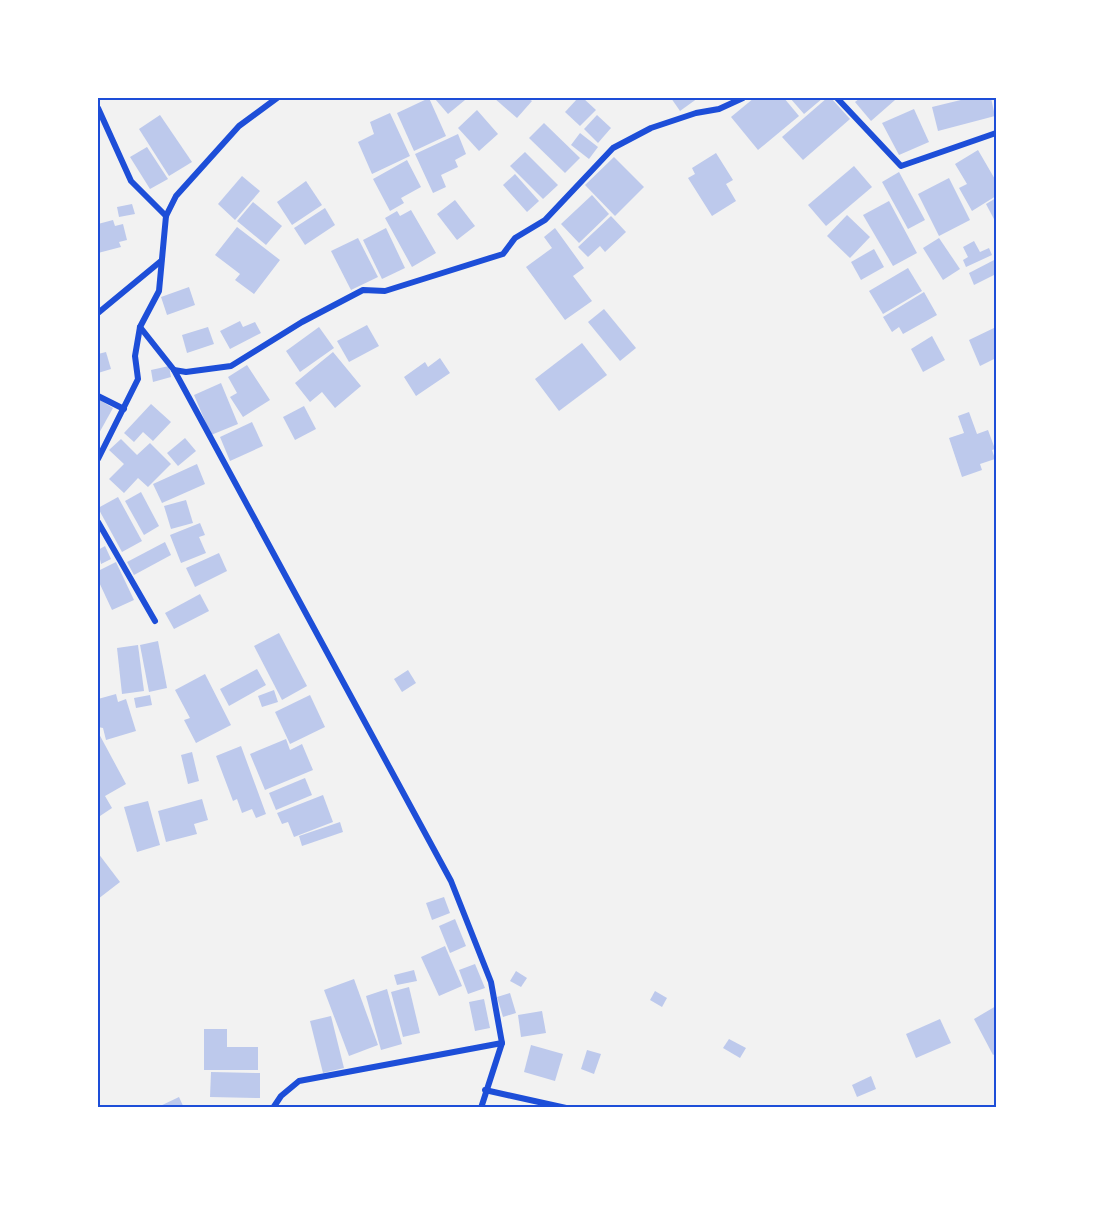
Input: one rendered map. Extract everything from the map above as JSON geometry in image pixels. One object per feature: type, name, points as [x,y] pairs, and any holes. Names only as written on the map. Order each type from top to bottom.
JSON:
[{"type":"street","points":[[98,459],[138,379],[135,356],[140,327],[159,291],[166,216],[176,196],[239,126],[278,98]]},
{"type":"street","points":[[174,370],[186,372],[231,366],[302,322],[366,289],[385,291],[503,254],[514,238],[544,220],[613,148],[651,128],[696,113],[719,109],[743,98]]},
{"type":"street","points":[[837,98],[901,166],[996,133]]},
{"type":"street","points":[[98,108],[131,181],[166,216]]},
{"type":"street","points":[[98,313],[161,261]]},
{"type":"street","points":[[140,327],[174,370],[451,881],[491,982],[502,1043],[480,1107]]},
{"type":"street","points":[[98,396],[124,409]]},
{"type":"street","points":[[98,522],[155,621]]},
{"type":"street","points":[[273,1107],[281,1096],[299,1081],[502,1043]]},
{"type":"street","points":[[485,1090],[566,1107]]},
{"type":"building","points":[[429,98],[446,136],[414,151],[397,113]]},
{"type":"building","points":[[463,98],[465,100],[448,114],[435,99]]},
{"type":"building","points":[[494,98],[528,98],[532,101],[517,118]]},
{"type":"building","points":[[578,98],[583,98],[596,110],[580,126],[565,112]]},
{"type":"building","points":[[671,98],[698,98],[680,111]]},
{"type":"building","points":[[754,98],[784,98],[799,116],[758,150],[731,117]]},
{"type":"building","points":[[790,98],[823,98],[804,114]]},
{"type":"building","points":[[827,98],[831,98],[850,119],[803,160],[782,137]]},
{"type":"building","points":[[860,98],[893,98],[895,100],[871,121],[855,102]]},
{"type":"building","points":[[969,98],[991,98],[995,116],[938,131],[932,107]]},
{"type":"building","points":[[914,109],[929,142],[899,155],[882,123]]},
{"type":"building","points":[[477,110],[498,134],[479,151],[458,128]]},
{"type":"building","points":[[390,113],[410,156],[372,174],[358,142],[374,134],[370,122]]},
{"type":"building","points":[[160,115],[192,162],[169,176],[139,129]]},
{"type":"building","points":[[597,115],[611,128],[598,143],[584,129]]},
{"type":"building","points":[[544,123],[580,158],[565,173],[529,138]]},
{"type":"building","points":[[580,133],[598,147],[589,159],[571,145]]},
{"type":"building","points":[[458,134],[466,154],[455,160],[458,167],[441,175],[446,187],[433,193],[415,154]]},
{"type":"building","points":[[147,147],[168,179],[150,189],[130,157]]},
{"type":"building","points":[[978,150],[996,181],[996,196],[972,211],[959,188],[967,184],[955,164]]},
{"type":"building","points":[[525,152],[558,185],[543,199],[510,166]]},
{"type":"building","points":[[716,153],[733,180],[726,184],[736,201],[712,216],[688,178],[695,174],[692,168]]},
{"type":"building","points":[[614,157],[644,187],[615,216],[585,185]]},
{"type":"building","points":[[407,160],[421,187],[401,198],[404,203],[390,211],[373,179]]},
{"type":"building","points":[[854,166],[872,187],[826,226],[808,205]]},
{"type":"building","points":[[899,172],[925,220],[908,229],[882,182]]},
{"type":"building","points":[[515,174],[539,201],[527,212],[503,185]]},
{"type":"building","points":[[242,176],[260,191],[235,220],[218,204]]},
{"type":"building","points":[[949,178],[970,220],[939,236],[918,194]]},
{"type":"building","points":[[306,181],[322,205],[292,225],[277,202]]},
{"type":"building","points":[[592,195],[609,214],[579,243],[561,224]]},
{"type":"building","points":[[996,198],[996,220],[995,221],[986,204]]},
{"type":"building","points":[[455,200],[475,226],[457,240],[437,214]]},
{"type":"building","points":[[889,201],[917,253],[893,266],[863,215]]},
{"type":"building","points":[[253,202],[282,226],[266,245],[237,221]]},
{"type":"building","points":[[132,204],[135,214],[119,217],[117,207]]},
{"type":"building","points":[[325,208],[335,225],[305,245],[294,228]]},
{"type":"building","points":[[411,210],[436,253],[412,267],[385,218],[397,211],[400,216]]},
{"type":"building","points":[[847,215],[870,237],[850,258],[827,236]]},
{"type":"building","points":[[611,216],[626,232],[605,252],[600,246],[588,257],[578,247]]},
{"type":"building","points":[[113,220],[115,226],[123,224],[127,240],[119,242],[121,247],[98,253],[98,224]]},
{"type":"building","points":[[237,227],[280,260],[254,294],[235,280],[240,274],[215,255]]},
{"type":"building","points":[[386,228],[405,268],[382,279],[363,240]]},
{"type":"building","points":[[555,228],[584,268],[573,276],[592,301],[565,320],[526,267],[552,248],[544,237]]},
{"type":"building","points":[[358,238],[378,277],[351,290],[331,251]]},
{"type":"building","points":[[939,238],[960,269],[943,280],[923,248]]},
{"type":"building","points":[[974,241],[980,252],[989,248],[992,255],[966,267],[963,260],[968,257],[963,247]]},
{"type":"building","points":[[874,249],[884,267],[861,280],[851,262]]},
{"type":"building","points":[[996,259],[996,274],[974,285],[969,273]]},
{"type":"building","points":[[908,268],[922,291],[883,314],[869,291]]},
{"type":"building","points":[[189,287],[195,305],[167,315],[161,297]]},
{"type":"building","points":[[924,292],[937,315],[903,334],[899,327],[892,332],[883,317]]},
{"type":"building","points":[[604,309],[636,348],[620,361],[588,322]]},
{"type":"building","points":[[240,321],[243,327],[255,322],[261,333],[230,349],[220,331]]},
{"type":"building","points":[[367,325],[379,346],[349,362],[337,341]]},
{"type":"building","points":[[208,327],[214,344],[187,353],[182,335]]},
{"type":"building","points":[[319,327],[334,348],[300,372],[286,351]]},
{"type":"building","points":[[996,327],[996,358],[980,366],[969,340]]},
{"type":"building","points":[[932,336],[945,360],[923,372],[911,349]]},
{"type":"building","points":[[582,343],[607,375],[559,411],[535,379]]},
{"type":"building","points":[[106,352],[111,369],[98,373],[98,354]]},
{"type":"building","points":[[333,352],[361,386],[335,408],[322,392],[310,402],[295,383]]},
{"type":"building","points":[[440,358],[450,373],[416,396],[404,377],[425,362],[428,367]]},
{"type":"building","points":[[247,365],[270,400],[243,417],[230,397],[237,393],[228,377]]},
{"type":"building","points":[[169,366],[171,377],[153,382],[151,370]]},
{"type":"building","points":[[221,383],[238,424],[211,435],[194,395]]},
{"type":"building","points":[[98,399],[113,408],[98,435]]},
{"type":"building","points":[[151,404],[171,422],[153,441],[143,432],[134,442],[124,433]]},
{"type":"building","points":[[304,406],[316,429],[295,440],[283,417]]},
{"type":"building","points":[[969,412],[977,434],[988,430],[995,449],[992,450],[995,459],[980,464],[982,470],[962,477],[949,438],[964,433],[958,416]]},
{"type":"building","points":[[252,422],[263,446],[230,461],[220,437]]},
{"type":"building","points":[[185,438],[196,451],[178,466],[167,453]]},
{"type":"building","points":[[121,439],[137,455],[150,443],[171,464],[148,487],[138,478],[124,493],[109,479],[124,464],[109,450]]},
{"type":"building","points":[[197,464],[205,484],[162,503],[153,484]]},
{"type":"building","points":[[141,492],[159,526],[144,535],[125,501]]},
{"type":"building","points":[[118,497],[142,541],[122,552],[98,508]]},
{"type":"building","points":[[186,500],[193,523],[171,529],[164,506]]},
{"type":"building","points":[[200,523],[205,535],[199,537],[206,553],[181,563],[170,535]]},
{"type":"building","points":[[165,542],[171,555],[134,575],[127,562]]},
{"type":"building","points":[[105,546],[111,559],[101,564],[98,550]]},
{"type":"building","points":[[219,553],[227,571],[195,587],[186,568]]},
{"type":"building","points":[[116,562],[134,600],[112,610],[98,580],[98,571]]},
{"type":"building","points":[[200,594],[209,611],[174,629],[165,613]]},
{"type":"building","points":[[279,633],[307,686],[282,700],[254,646]]},
{"type":"building","points":[[158,641],[167,688],[149,692],[140,645]]},
{"type":"building","points":[[138,645],[144,691],[122,694],[117,648]]},
{"type":"building","points":[[257,669],[266,685],[229,706],[220,689]]},
{"type":"building","points":[[408,670],[416,683],[402,692],[394,679]]},
{"type":"building","points":[[205,674],[231,725],[196,743],[184,720],[190,718],[175,690]]},
{"type":"building","points":[[274,690],[278,702],[262,707],[258,696]]},
{"type":"building","points":[[116,694],[118,702],[126,699],[136,731],[106,740],[103,728],[98,727],[98,699]]},
{"type":"building","points":[[150,695],[152,705],[136,708],[134,698]]},
{"type":"building","points":[[310,695],[325,727],[290,744],[275,712]]},
{"type":"building","points":[[98,732],[126,784],[105,796],[112,808],[100,816],[98,811]]},
{"type":"building","points":[[286,739],[290,750],[302,744],[313,770],[265,790],[250,754]]},
{"type":"building","points":[[241,746],[266,814],[256,818],[252,809],[242,813],[237,799],[233,801],[216,756]]},
{"type":"building","points":[[192,752],[199,781],[188,784],[181,755]]},
{"type":"building","points":[[305,778],[312,795],[276,810],[269,793]]},
{"type":"building","points":[[323,795],[333,822],[294,837],[288,822],[282,824],[277,813]]},
{"type":"building","points":[[202,799],[208,820],[194,824],[197,834],[166,842],[158,811]]},
{"type":"building","points":[[148,801],[160,845],[137,852],[124,807]]},
{"type":"building","points":[[340,822],[343,832],[302,846],[299,836]]},
{"type":"building","points":[[98,853],[120,882],[98,899]]},
{"type":"building","points":[[444,897],[450,913],[432,920],[426,903]]},
{"type":"building","points":[[455,919],[466,946],[450,953],[439,926]]},
{"type":"building","points":[[445,946],[462,986],[439,996],[421,957]]},
{"type":"building","points":[[475,964],[485,988],[468,994],[459,970]]},
{"type":"building","points":[[414,970],[417,981],[397,985],[394,975]]},
{"type":"building","points":[[516,971],[527,978],[521,987],[510,981]]},
{"type":"building","points":[[354,979],[378,1045],[349,1056],[324,990]]},
{"type":"building","points":[[409,987],[420,1033],[403,1037],[391,992]]},
{"type":"building","points":[[387,989],[402,1044],[381,1050],[366,996]]},
{"type":"building","points":[[655,991],[667,998],[662,1007],[650,1000]]},
{"type":"building","points":[[510,993],[516,1013],[503,1017],[497,997]]},
{"type":"building","points":[[484,999],[490,1028],[475,1031],[469,1002]]},
{"type":"building","points":[[996,1006],[996,1053],[993,1055],[974,1019]]},
{"type":"building","points":[[542,1011],[546,1033],[521,1037],[518,1015]]},
{"type":"building","points":[[331,1016],[344,1068],[323,1073],[310,1021]]},
{"type":"building","points":[[940,1019],[951,1043],[916,1058],[906,1034]]},
{"type":"building","points":[[204,1029],[227,1029],[227,1047],[258,1047],[258,1070],[204,1070]]},
{"type":"building","points":[[729,1039],[746,1048],[740,1058],[723,1048]]},
{"type":"building","points":[[531,1045],[563,1054],[555,1081],[524,1072]]},
{"type":"building","points":[[587,1050],[601,1054],[594,1074],[581,1069]]},
{"type":"building","points":[[211,1072],[260,1073],[260,1098],[210,1097]]},
{"type":"building","points":[[871,1076],[876,1089],[857,1097],[852,1085]]},
{"type":"building","points":[[179,1097],[184,1108],[156,1108]]}]
